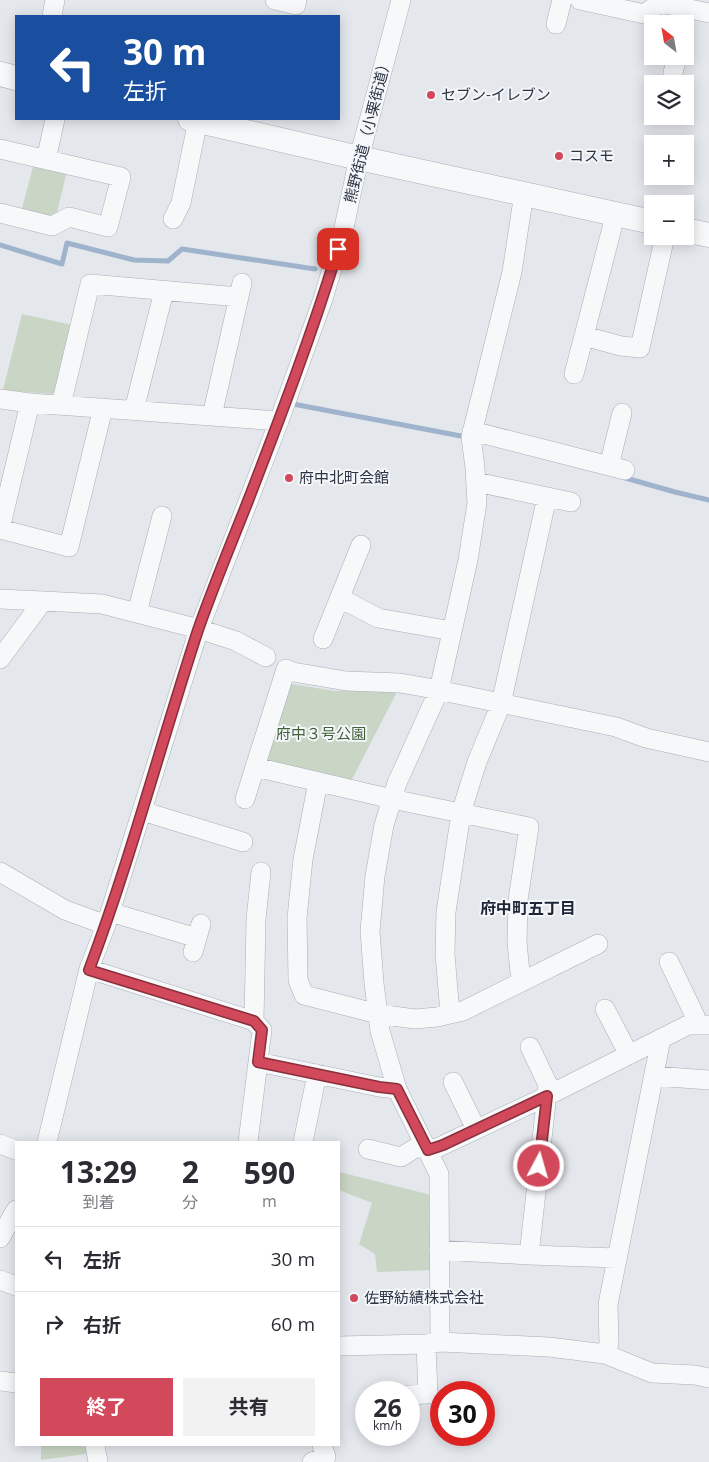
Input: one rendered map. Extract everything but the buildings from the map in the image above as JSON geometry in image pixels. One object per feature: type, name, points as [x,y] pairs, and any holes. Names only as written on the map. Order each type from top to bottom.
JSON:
[{"type":"street","points":[[52,15],[55,0]]},
{"type":"street","points":[[275,0],[296,5],[297,0]]},
{"type":"street","name":"熊野街道（小栗街道）","points":[[47,1141],[89,970],[108,919],[199,629],[323,300],[343,232],[359,158],[401,0]]},
{"type":"street","points":[[556,24],[562,0]]},
{"type":"street","points":[[580,0],[644,14],[660,3],[683,15]]},
{"type":"street","points":[[693,15],[709,13]]},
{"type":"street","points":[[0,74],[15,78]]},
{"type":"street","points":[[46,160],[55,120]]},
{"type":"street","points":[[172,219],[181,203],[194,120],[644,220]]},
{"type":"street","points":[[0,149],[121,177],[108,227],[69,217],[52,226],[0,213]]},
{"type":"street","points":[[420,1395],[428,1394],[433,1343],[439,1250],[440,1174],[397,1089],[380,1031],[370,931],[375,876],[384,825],[397,783],[439,690],[468,560],[477,503],[471,437],[512,272],[524,193]]},
{"type":"street","points":[[574,374],[612,228],[614,213]]},
{"type":"street","points":[[694,232],[709,235]]},
{"type":"street","points":[[584,336],[621,346],[640,348],[663,245]]},
{"type":"street","points":[[61,405],[90,284],[164,290],[240,290],[212,416]]},
{"type":"street","points":[[134,410],[164,290]]},
{"type":"street","points":[[0,399],[30,403],[279,420]]},
{"type":"street","points":[[30,403],[0,529],[69,547],[103,408]]},
{"type":"street","points":[[472,431],[533,438],[617,468],[625,424]]},
{"type":"street","points":[[476,482],[571,502]]},
{"type":"street","points":[[450,1014],[445,954],[446,912],[461,813],[477,762],[501,704],[547,498]]},
{"type":"street","points":[[137,613],[163,545],[162,516]]},
{"type":"street","points":[[323,639],[340,598],[362,556]]},
{"type":"street","points":[[340,598],[362,619],[378,618],[452,631]]},
{"type":"street","points":[[0,599],[102,604],[199,629],[236,641],[266,657]]},
{"type":"street","points":[[0,659],[43,601]]},
{"type":"street","points":[[245,799],[286,669],[293,672],[346,681],[400,683],[439,690],[616,728],[646,738],[709,752]]},
{"type":"street","points":[[255,767],[392,799],[529,827],[518,900],[517,942],[521,982]]},
{"type":"street","points":[[318,782],[303,858],[297,918],[298,980],[304,994],[378,1014],[415,1018],[437,1017],[463,1011],[598,944]]},
{"type":"street","points":[[142,811],[224,828],[243,842]]},
{"type":"street","points":[[0,872],[65,910],[197,938]]},
{"type":"street","points":[[254,1021],[256,919],[261,872]]},
{"type":"street","points":[[669,962],[695,1016],[702,1025]]},
{"type":"street","points":[[89,970],[254,1021],[262,1030],[248,1141]]},
{"type":"street","points":[[605,1009],[629,1055]]},
{"type":"street","points":[[368,1149],[401,1157],[417,1147],[428,1150],[437,1148],[547,1096],[688,1025],[702,1025]]},
{"type":"street","points":[[605,1354],[609,1344],[608,1304],[661,1039]]},
{"type":"street","points":[[529,1255],[548,1085],[530,1047]]},
{"type":"street","points":[[258,1062],[397,1089]]},
{"type":"street","points":[[303,1141],[317,1074]]},
{"type":"street","points":[[654,1076],[709,1080]]},
{"type":"street","points":[[453,1082],[476,1129]]},
{"type":"street","points":[[0,1144],[15,1150]]},
{"type":"street","points":[[0,1238],[15,1214]]},
{"type":"street","points":[[439,1250],[618,1258]]},
{"type":"street","points":[[0,1280],[15,1286]]},
{"type":"street","points":[[340,1346],[433,1343],[549,1347],[605,1354],[652,1373],[695,1375],[708,1381]]},
{"type":"street","points":[[0,1381],[15,1383]]},
{"type":"street","points":[[95,1446],[98,1462]]},
{"type":"street","points":[[312,1462],[326,1457],[322,1446]]},
{"type":"green space","points":[[34,163],[67,171],[56,216],[50,219],[21,212]]},
{"type":"green space","points":[[22,314],[72,325],[57,391],[52,394],[3,390]]},
{"type":"green space","name":"府中３号公園","points":[[286,683],[335,691],[398,690],[349,785],[259,765]]},
{"type":"green space","points":[[340,1172],[431,1195],[431,1270],[377,1272],[375,1254],[359,1244],[372,1203],[340,1190]]},
{"type":"green space","points":[[41,1446],[91,1446],[93,1453],[41,1460]]},
{"type":"waterway","points":[[0,245],[62,264],[67,243],[134,260],[168,261],[182,249],[315,269]]},
{"type":"waterway","points":[[293,404],[461,436]]},
{"type":"waterway","points":[[622,477],[709,500]]},
{"type":"place","name":"セブン-イレブン","points":[[431,95]]},
{"type":"place","name":"コスモ","points":[[559,156]]},
{"type":"place","name":"府中北町会館","points":[[289,478]]},
{"type":"place","name":"佐野紡績株式会社","points":[[354,1298]]},
{"type":"district","name":"府中町五丁目","points":[[528,908]]},
{"type":"route","points":[[338,249],[323,300],[199,629],[106,925],[89,970],[254,1021],[262,1030],[258,1062],[397,1089],[428,1150],[437,1148],[547,1096],[539,1166]]}]
